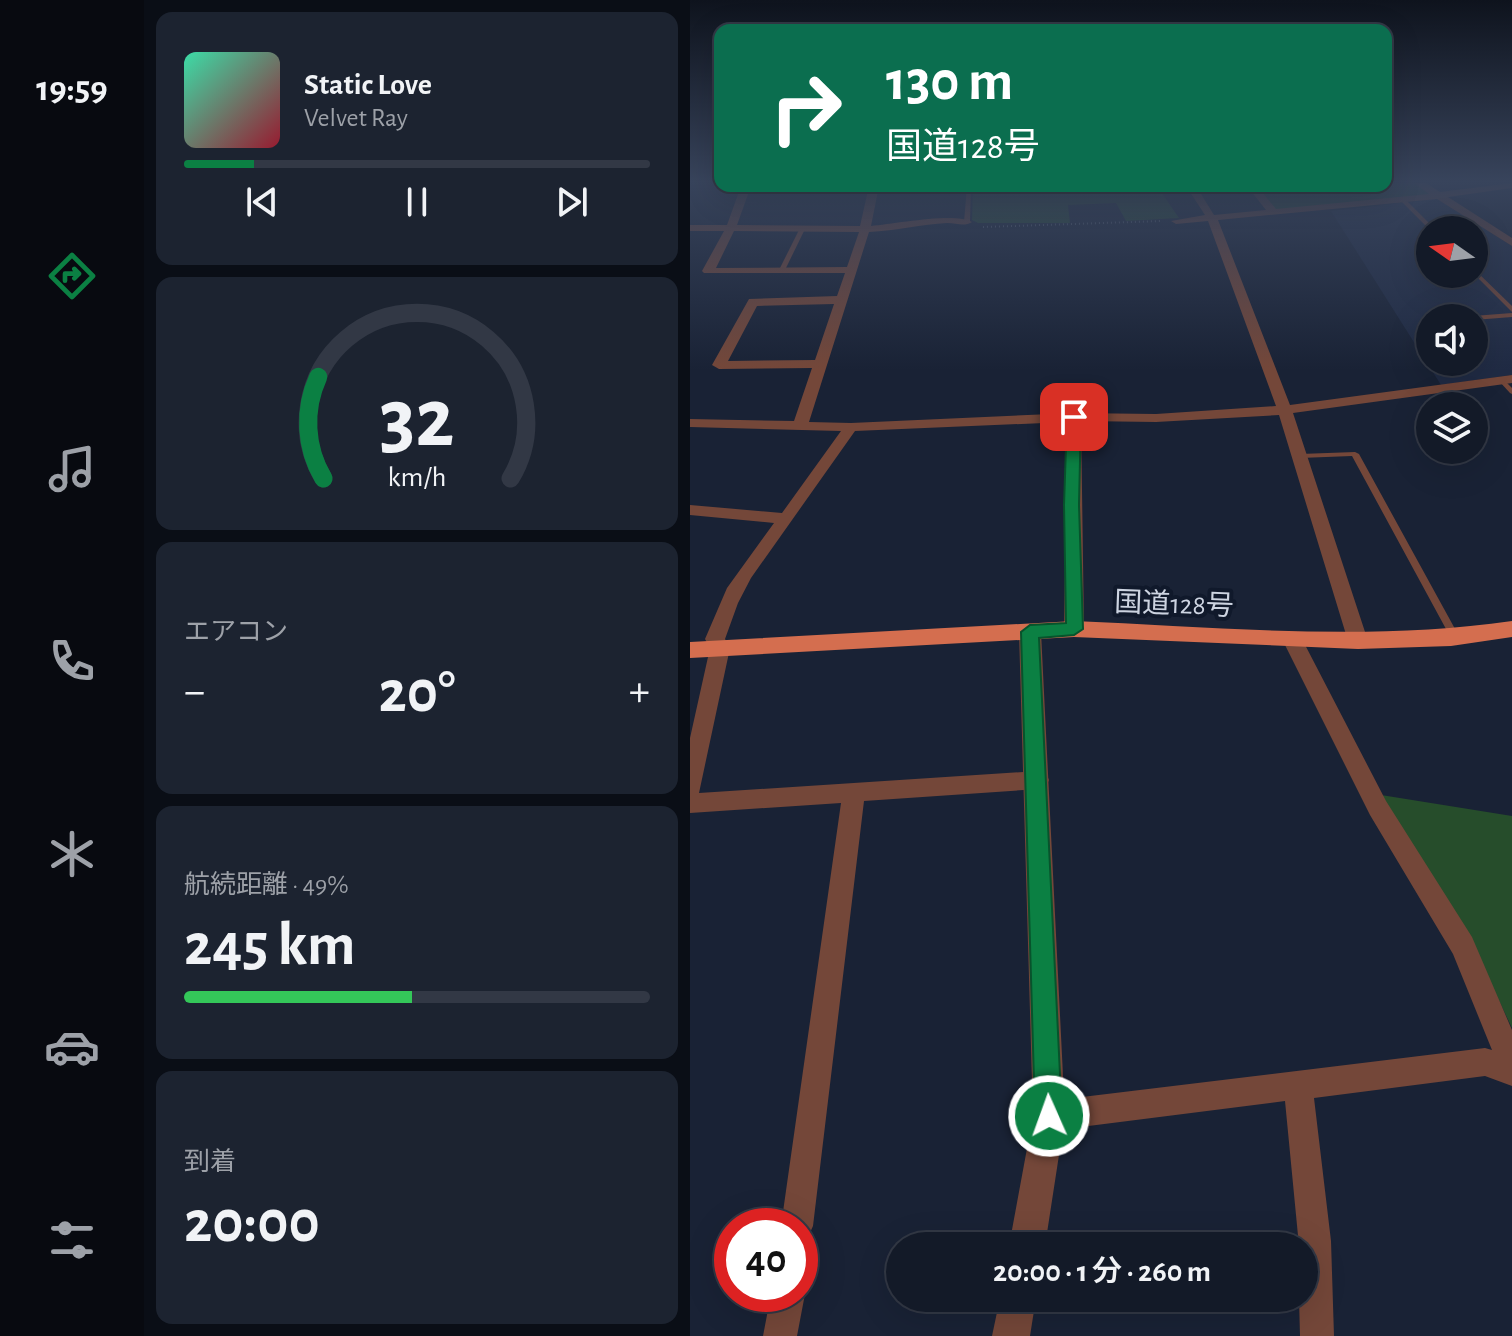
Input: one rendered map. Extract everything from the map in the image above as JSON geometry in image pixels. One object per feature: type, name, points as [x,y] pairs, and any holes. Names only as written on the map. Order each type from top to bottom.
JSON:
[{"type":"highway","name":"国道128号","points":[[690,650],[1074,629],[1358,641],[1455,638],[1512,629]]},
{"type":"street","points":[[722,245],[708,271],[851,270]]},
{"type":"street","points":[[800,426],[859,245]]},
{"type":"street","points":[[1222,245],[1285,410],[1358,641]]},
{"type":"street","points":[[821,364],[719,365],[753,302],[841,300]]},
{"type":"street","points":[[690,423],[851,427],[1074,417],[1156,418],[1285,410],[1506,379]]},
{"type":"street","points":[[1074,417],[1074,629]]},
{"type":"street","points":[[690,788],[720,648],[715,639],[723,611],[747,568],[787,519],[851,427]]},
{"type":"street","points":[[690,510],[787,519]]},
{"type":"street","points":[[1029,1232],[1049,1116],[1030,632]]},
{"type":"street","points":[[1292,639],[1378,808],[1463,946],[1512,1064]]},
{"type":"street","points":[[690,803],[1038,780]]},
{"type":"street","points":[[799,1208],[854,793]]},
{"type":"street","points":[[1049,1116],[1485,1062],[1512,1072]]},
{"type":"street","points":[[1298,1087],[1315,1241],[1317,1336]]},
{"type":"street","points":[[780,1336],[785,1312]]},
{"type":"street","points":[[1011,1336],[1015,1312]]},
{"type":"lane","points":[[782,270],[794,245]]},
{"type":"lane","points":[[1488,286],[1512,313]]},
{"type":"lane","points":[[1488,316],[1512,313]]},
{"type":"lane","points":[[1506,379],[1512,392]]},
{"type":"lane","points":[[1300,456],[1355,454],[1455,638]]},
{"type":"shaded area","points":[[1353,245],[1416,245],[1416,288],[1488,288],[1488,245],[1512,246],[1512,375],[1441,385],[1435,376],[1488,376],[1488,304],[1416,304],[1416,345]]},
{"type":"green space","points":[[1381,795],[1512,816],[1512,1028],[1467,933]]},
{"type":"route","points":[[1049,1116],[1030,632],[1074,629],[1074,417]]}]
